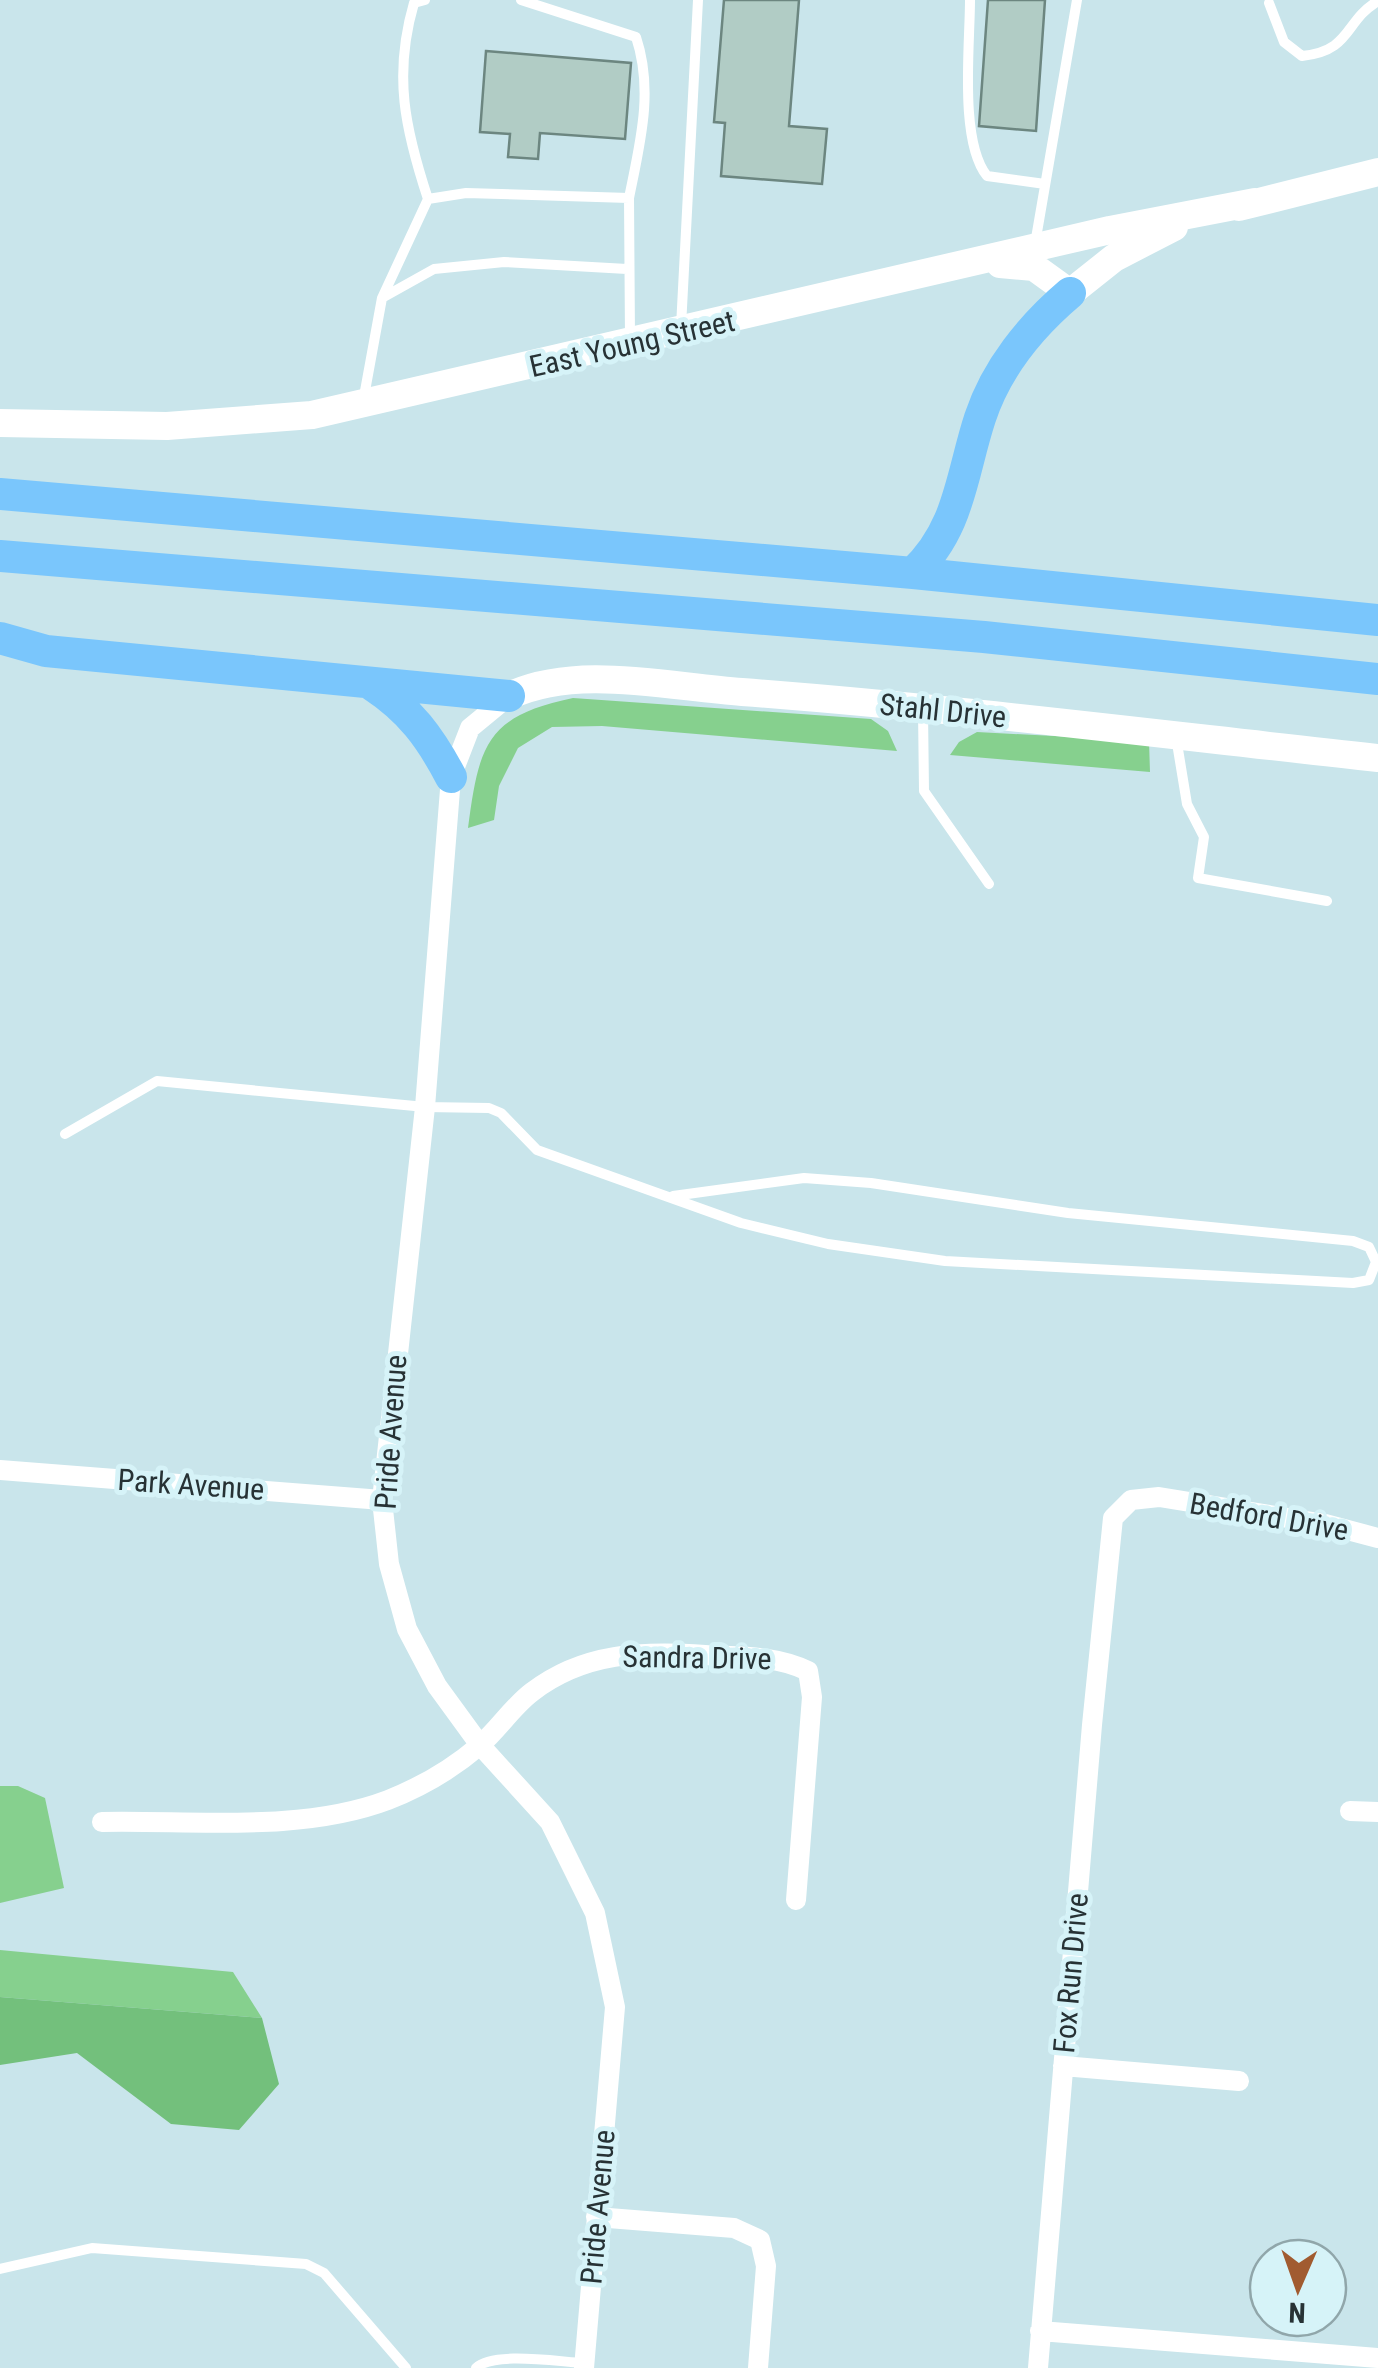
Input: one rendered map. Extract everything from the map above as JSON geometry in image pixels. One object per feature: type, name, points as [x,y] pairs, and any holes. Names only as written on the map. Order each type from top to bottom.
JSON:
[{"type":"highway","points":[[913,572],[943,541],[992,390],[1035,326],[1070,293]]},
{"type":"highway","points":[[0,494],[913,572],[1378,620]]},
{"type":"highway","points":[[0,556],[984,637],[1378,679]]},
{"type":"highway","points":[[0,638],[46,650],[509,696]]},
{"type":"highway","points":[[368,683],[403,706],[430,737],[451,777]]},
{"type":"main road","name":"East Young Street","points":[[0,423],[167,426],[312,415],[363,406],[1378,172]]},
{"type":"main road","name":"East Young Street","points":[[1070,293],[1114,258],[1161,234],[1256,202]]},
{"type":"main road","points":[[985,262],[1034,267],[1070,293]]},
{"type":"main road","name":"Stahl Drive","points":[[509,696],[553,681],[595,681],[924,708],[1378,758]]},
{"type":"street","name":"Pride Avenue","points":[[509,696],[470,728],[451,777],[425,1107],[382,1500],[389,1564],[406,1629],[437,1686],[480,1745],[550,1822],[595,1914],[616,2007],[585,2366]]},
{"type":"street","name":"Park Avenue","points":[[0,1470],[382,1500]]},
{"type":"street","name":"Bedford Drive","points":[[1159,1498],[1325,1524],[1378,1538]]},
{"type":"street","name":"Fox Run Drive","points":[[1038,2368],[1114,1518],[1131,1500],[1159,1498]]},
{"type":"street","name":"Sandra Drive","points":[[102,1822],[326,1816],[386,1801],[433,1779],[480,1745],[530,1693],[567,1670],[608,1656],[650,1651],[784,1659],[808,1672],[812,1697],[796,1900]]},
{"type":"street","points":[[1350,1811],[1378,1812]]},
{"type":"street","points":[[1063,2066],[1239,2081]]},
{"type":"street","points":[[596,2216],[734,2228],[760,2240],[766,2266],[758,2368]]},
{"type":"street","points":[[1040,2331],[1378,2358]]},
{"type":"lane","points":[[363,406],[382,298],[428,199],[405,128],[402,43],[414,3],[425,0]]},
{"type":"lane","points":[[521,0],[636,37],[647,69],[643,124],[629,198],[630,344]]},
{"type":"lane","points":[[681,332],[698,0]]},
{"type":"lane","points":[[970,0],[970,119],[978,164],[988,176],[1045,184]]},
{"type":"lane","points":[[1034,250],[1078,0]]},
{"type":"lane","points":[[1269,3],[1284,42],[1302,56],[1337,46],[1364,8],[1378,1]]},
{"type":"lane","points":[[428,199],[466,192],[629,198]]},
{"type":"lane","points":[[382,298],[434,270],[504,262],[627,269]]},
{"type":"lane","points":[[924,708],[924,791],[989,884]]},
{"type":"lane","points":[[1176,736],[1187,804],[1204,837],[1198,878],[1327,902]]},
{"type":"lane","points":[[64,1134],[157,1081],[425,1107],[488,1108],[501,1114],[537,1150],[742,1222],[828,1244],[946,1261],[1353,1282],[1369,1280],[1376,1262],[1369,1247],[1354,1242],[1068,1213],[871,1182],[804,1178],[673,1196]]},
{"type":"lane","points":[[0,2269],[92,2248],[306,2264],[324,2273],[406,2368]]},
{"type":"lane","points":[[476,2368],[484,2361],[502,2359],[585,2366]]},
{"type":"green space","points":[[573,698],[871,719],[888,731],[897,751],[602,726],[552,727],[518,748],[499,786],[494,820],[468,828],[477,775],[492,739],[521,714]]},
{"type":"green space","points":[[977,732],[1149,741],[1150,772],[950,755],[959,742]]},
{"type":"green space","points":[[0,1786],[18,1786],[45,1798],[64,1888],[0,1903]]},
{"type":"green space","points":[[0,1950],[233,1972],[262,2018],[0,1997]]},
{"type":"green space","points":[[0,1997],[262,2018],[279,2084],[239,2130],[171,2124],[77,2053],[0,2065]]},
{"type":"building","points":[[724,0],[799,0],[789,126],[827,129],[822,184],[721,176],[725,123],[714,122]]},
{"type":"building","points":[[988,0],[1045,0],[1036,131],[979,126]]},
{"type":"building","points":[[486,51],[631,63],[625,139],[540,133],[538,159],[508,157],[510,134],[480,132]]}]
